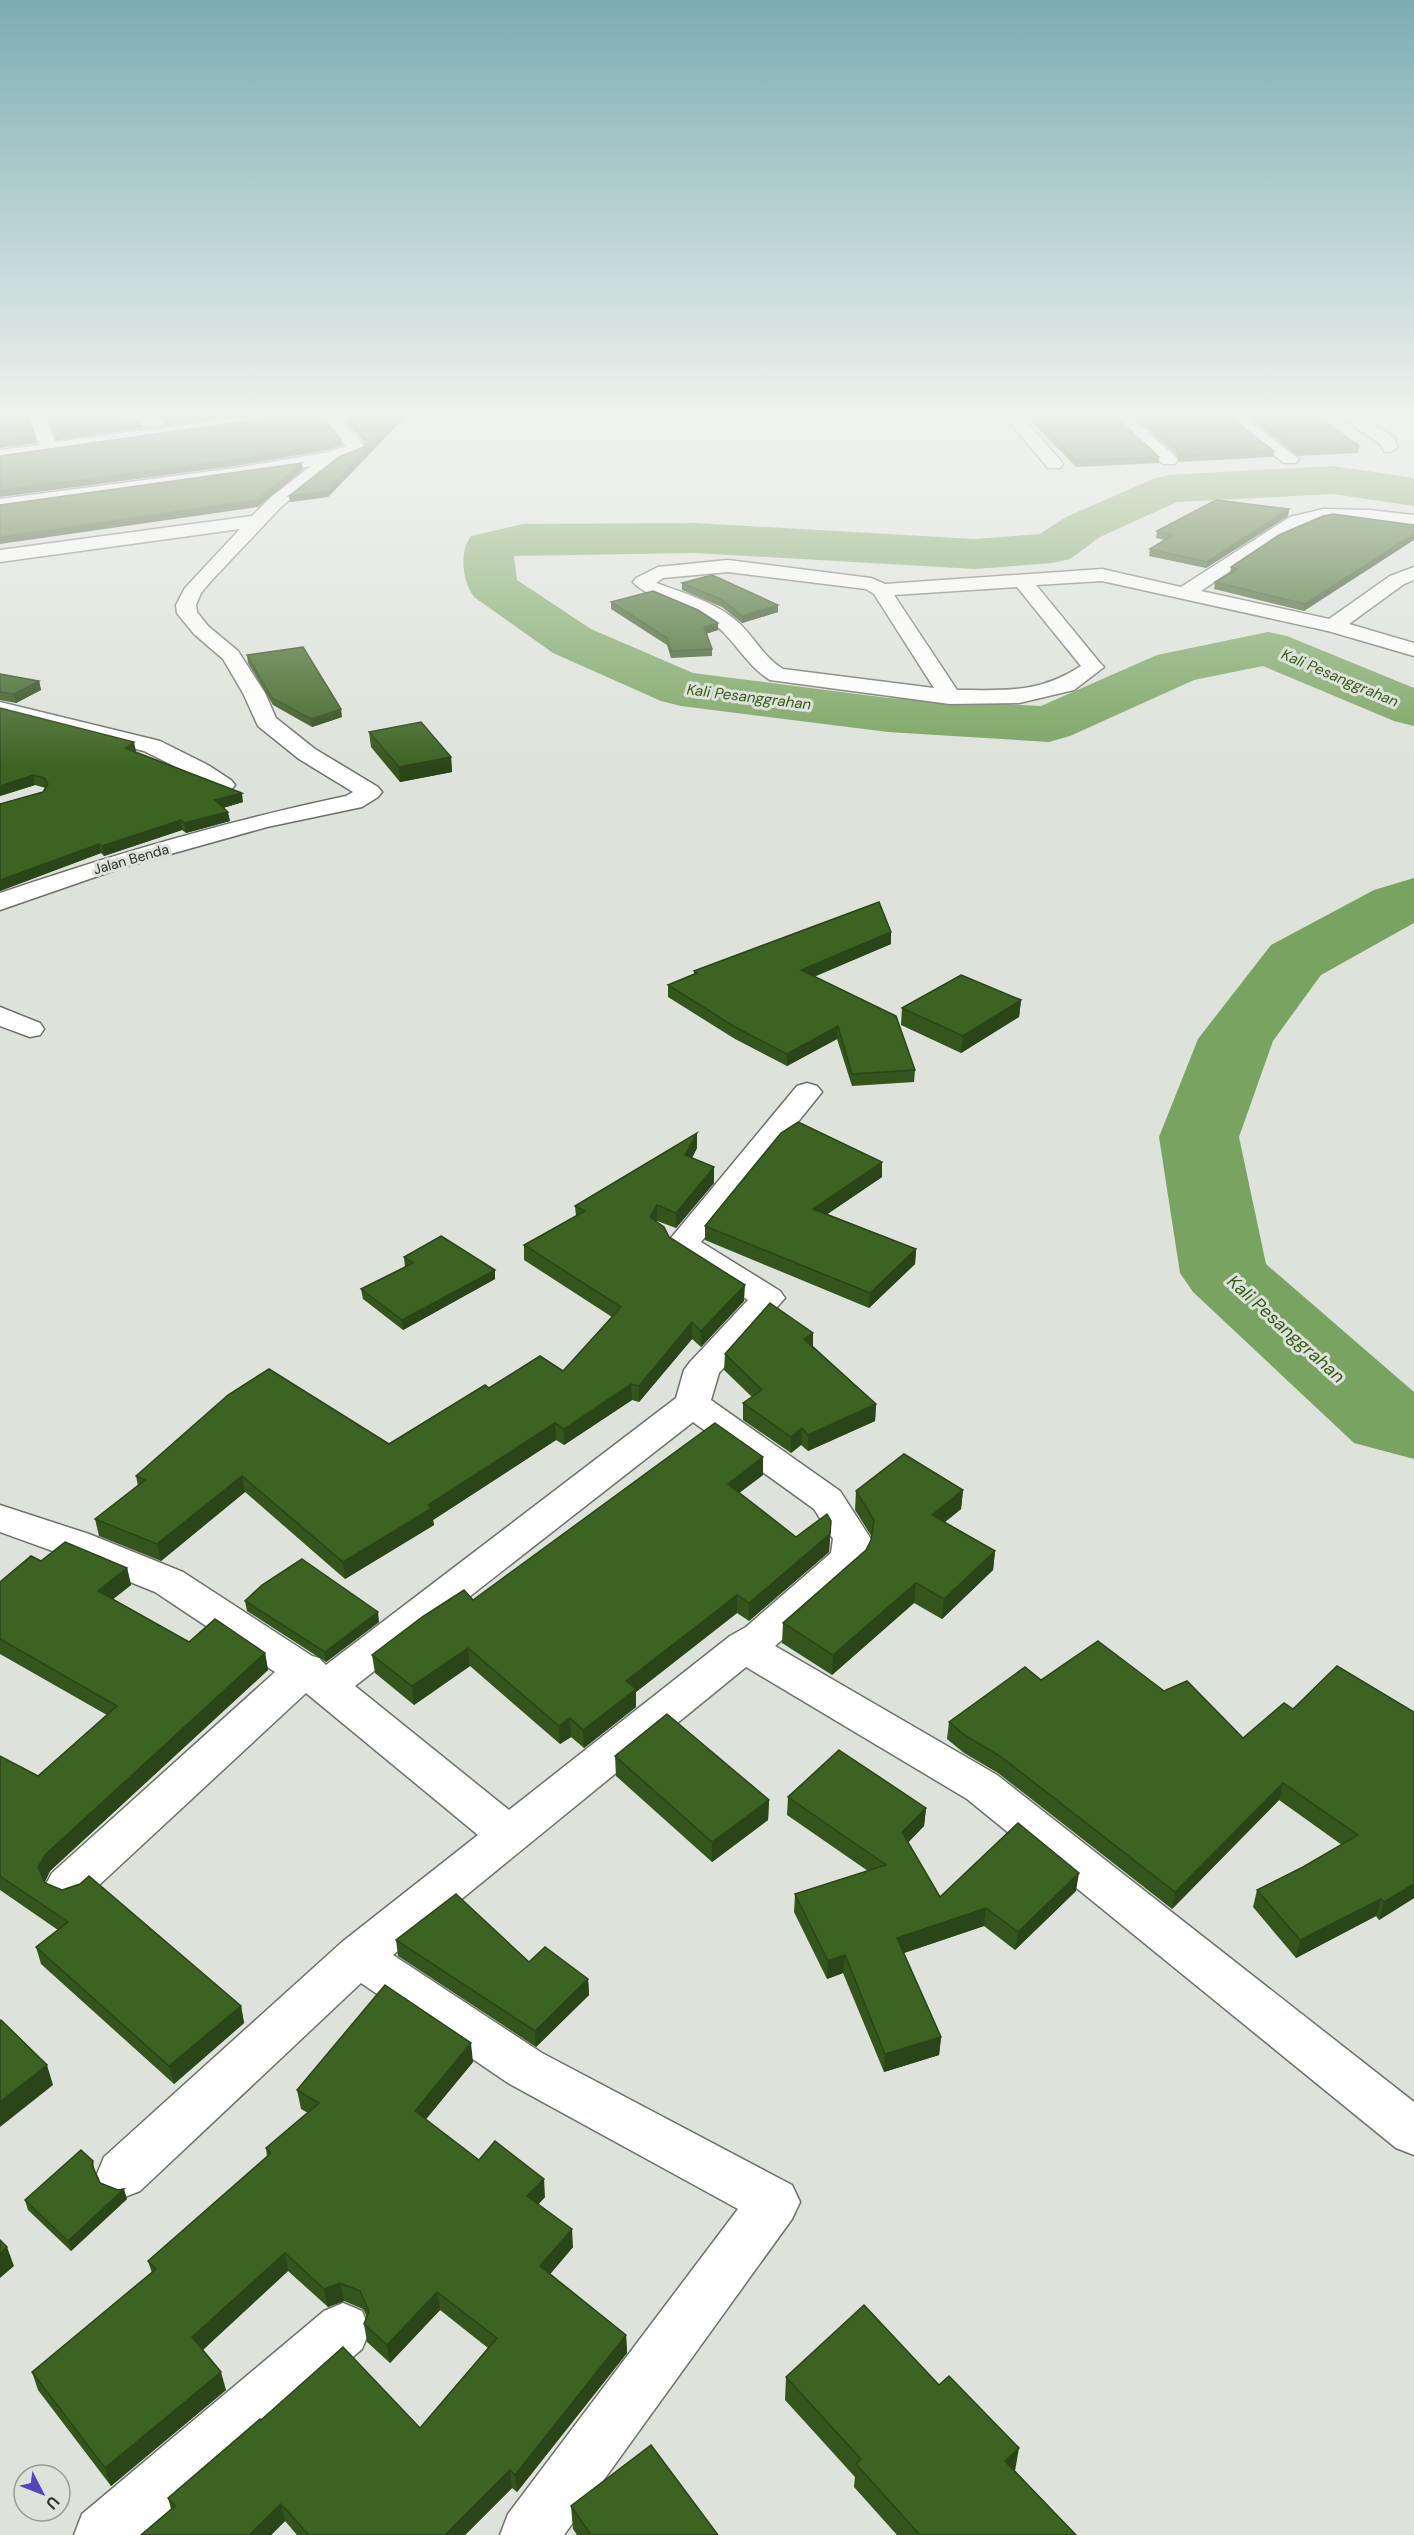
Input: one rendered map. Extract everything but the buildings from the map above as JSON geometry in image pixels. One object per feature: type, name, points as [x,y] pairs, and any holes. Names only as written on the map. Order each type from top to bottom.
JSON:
[{"type":"street","points":[[0,556],[182,531]]},
{"type":"street","name":"Jalan Benda","points":[[0,902],[115,862],[263,822],[354,802],[370,792],[307,754],[266,721],[254,693],[231,655],[201,630],[188,613],[186,605],[192,592],[248,531]]},
{"type":"street","points":[[1185,593],[1280,531]]},
{"type":"street","points":[[950,697],[881,590],[871,584],[728,566],[658,573],[644,582],[648,586],[714,614],[732,628],[764,668],[778,675],[950,697],[1019,696],[1066,685],[1093,667],[1023,582]]},
{"type":"street","points":[[1333,626],[1397,580],[1414,573]]},
{"type":"street","points":[[881,590],[1102,575],[1333,626],[1414,650]]},
{"type":"street","points":[[0,709],[152,746],[200,770],[223,785]]},
{"type":"street","points":[[0,1015],[30,1029]]},
{"type":"street","points":[[69,1886],[316,1678],[692,1404],[702,1370],[768,1298],[682,1244],[807,1092]]},
{"type":"street","points":[[122,2174],[358,1956],[744,1647],[760,1637],[849,1559],[852,1539],[827,1500],[692,1404]]},
{"type":"street","points":[[0,1518],[75,1544],[169,1582],[316,1678],[509,1835]]},
{"type":"street","points":[[744,1647],[982,1787],[1414,2132]]},
{"type":"street","points":[[358,1956],[525,2068],[774,2202],[529,2535]]},
{"type":"street","points":[[103,2535],[343,2330]]},
{"type":"waterway","name":"Kali Pesanggrahan","points":[[1077,531],[1052,548],[975,554],[695,538],[523,539],[488,546],[492,586],[572,641],[681,689],[888,715],[1049,724],[1177,667],[1268,648],[1414,709]]},
{"type":"waterway","name":"Kali Pesanggrahan","points":[[1414,898],[1398,904],[1296,960],[1236,1039],[1199,1137],[1224,1273],[1388,1421],[1414,1428]]}]
